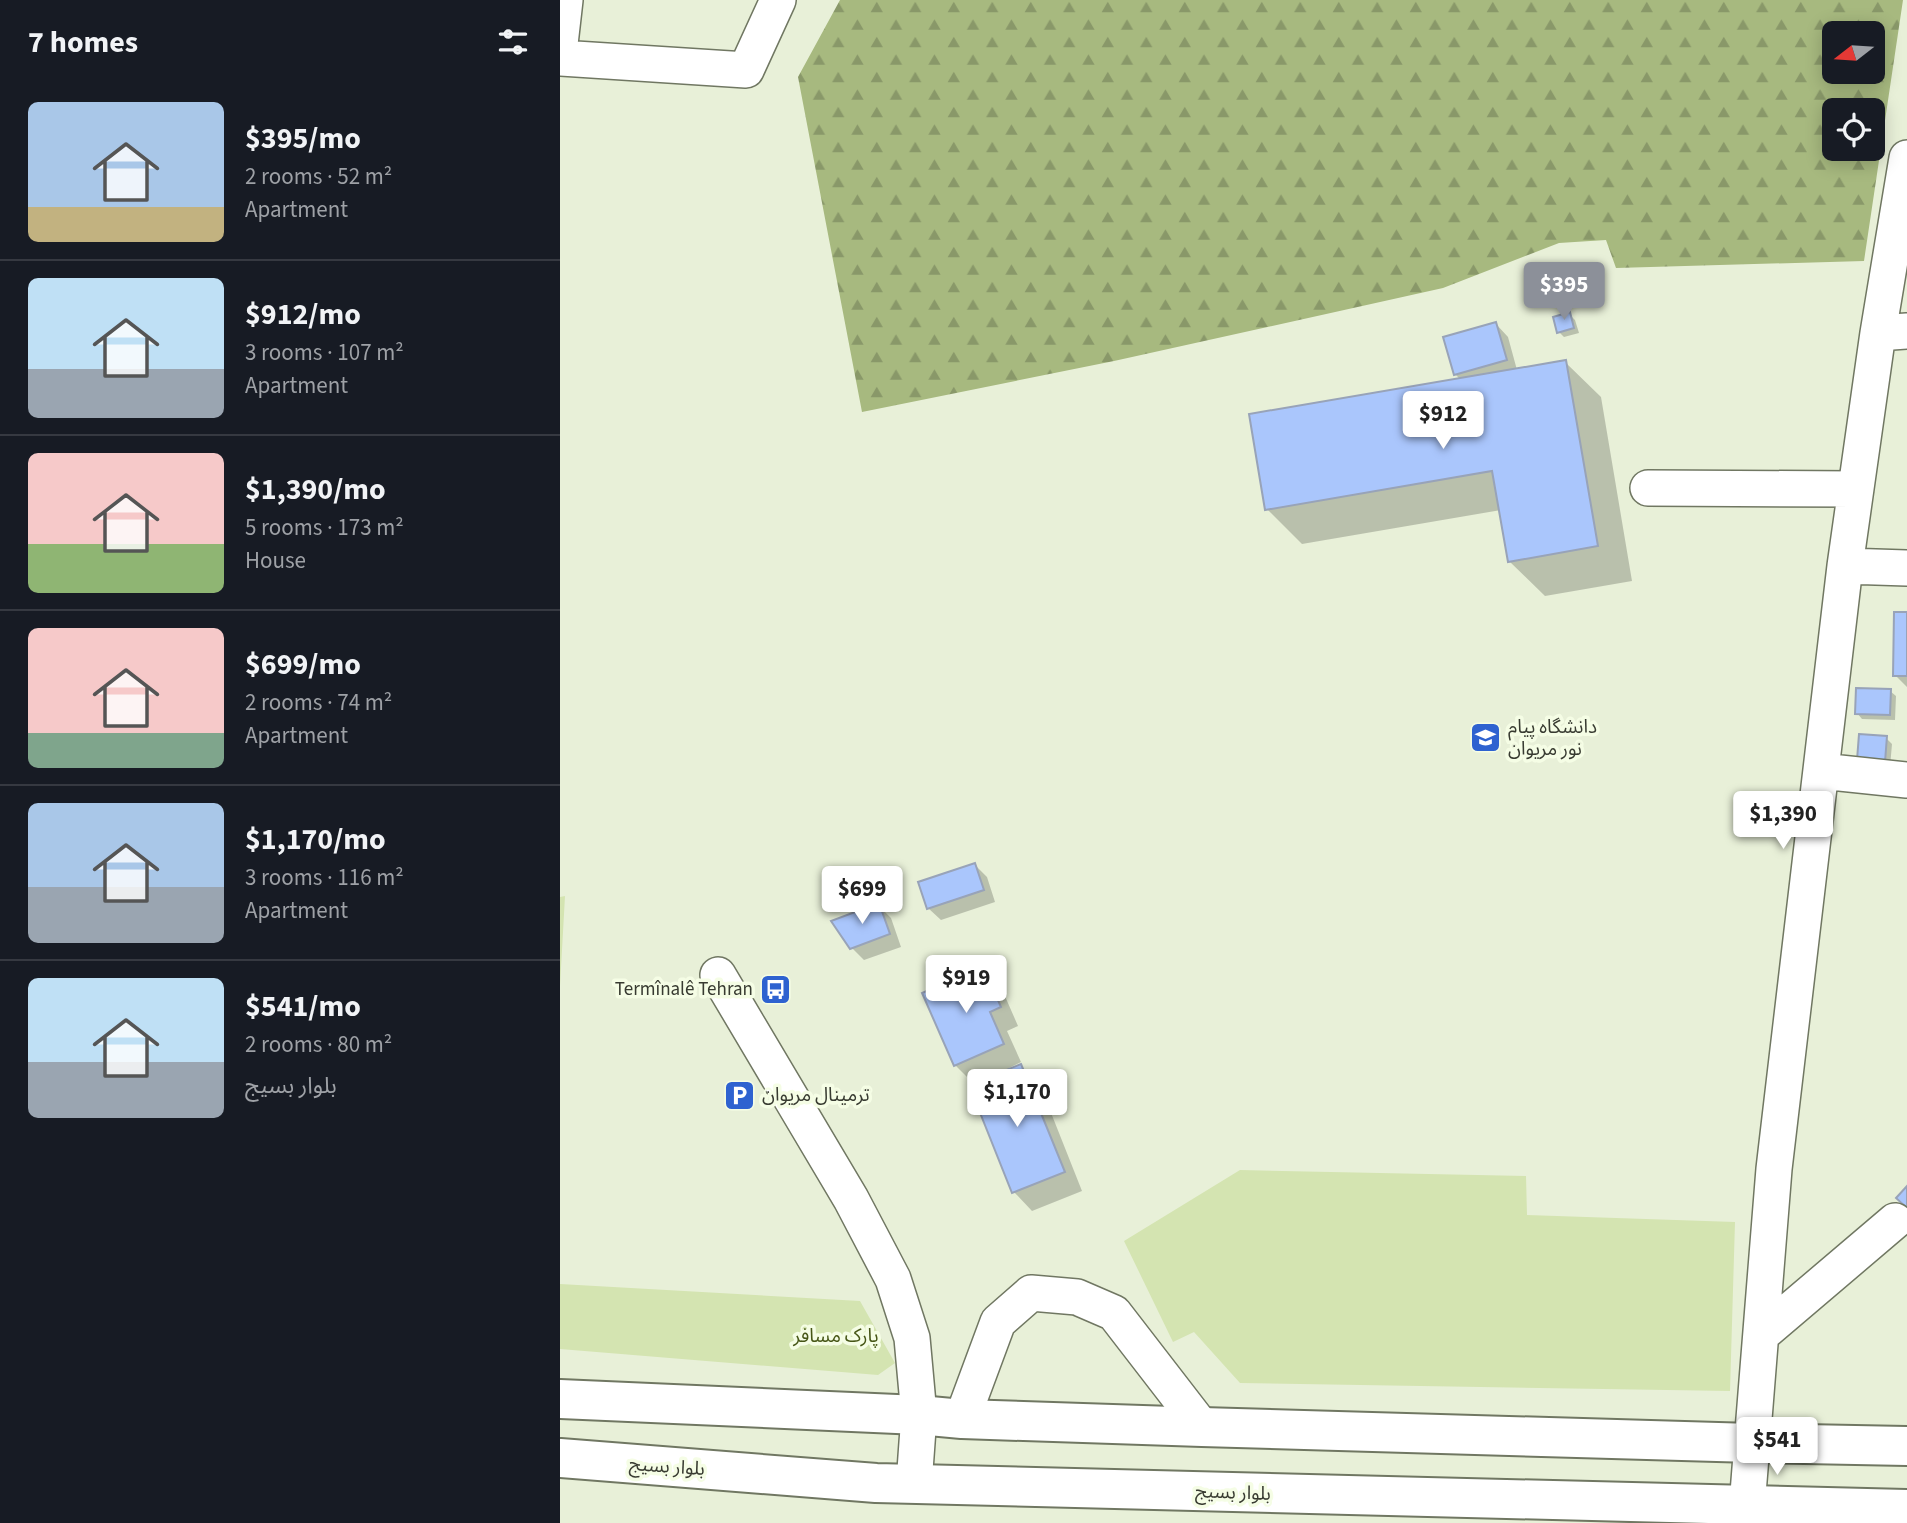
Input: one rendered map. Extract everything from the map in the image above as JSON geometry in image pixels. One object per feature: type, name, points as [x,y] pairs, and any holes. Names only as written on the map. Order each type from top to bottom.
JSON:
[{"type":"main road","points":[[560,1399],[962,1419],[1907,1446]]},
{"type":"main road","name":"بلوار بسیج","points":[[560,1458],[876,1483],[1498,1511],[1747,1506],[1907,1509]]},
{"type":"street","points":[[560,44],[565,0]]},
{"type":"street","points":[[560,58],[747,70],[778,0]]},
{"type":"street","points":[[1747,1506],[1774,1169],[1845,566],[1856,489],[1893,332],[1907,158]]},
{"type":"street","points":[[1648,488],[1856,489]]},
{"type":"street","points":[[1845,566],[1907,568]]},
{"type":"street","points":[[1821,771],[1907,780]]},
{"type":"street","points":[[718,975],[851,1199],[893,1279],[912,1338],[919,1415],[914,1484]]},
{"type":"street","points":[[1761,1335],[1895,1221]]},
{"type":"street","points":[[962,1419],[998,1322],[1031,1293],[1077,1297],[1114,1313],[1202,1427]]},
{"type":"green space","points":[[840,0],[1903,0],[1885,120],[1885,98],[1822,98],[1822,161],[1879,161],[1864,261],[1616,268],[1606,240],[1559,243],[1443,288],[1114,361],[862,412],[798,77]]},
{"type":"green space","points":[[565,896],[560,986],[560,897]]},
{"type":"green space","points":[[1240,1170],[1526,1176],[1527,1215],[1735,1222],[1730,1391],[1240,1383],[1194,1332],[1173,1342],[1124,1241]]},
{"type":"green space","name":"پارک مسافر","points":[[560,1284],[860,1301],[895,1363],[878,1375],[560,1349]]},
{"type":"building","points":[[1570,312],[1574,328],[1557,333],[1553,317]]},
{"type":"building","points":[[1496,322],[1507,360],[1454,375],[1443,337]]},
{"type":"building","points":[[1566,360],[1598,546],[1508,562],[1492,471],[1265,510],[1249,414]]},
{"type":"building","points":[[1894,612],[1907,612],[1907,676],[1893,676]]},
{"type":"building","points":[[1856,688],[1891,689],[1890,715],[1855,714]]},
{"type":"building","points":[[1859,734],[1887,736],[1885,762],[1857,760]]},
{"type":"building","points":[[975,863],[984,890],[927,909],[918,882]]},
{"type":"building","points":[[879,903],[890,934],[850,949],[831,921]]},
{"type":"building","points":[[983,966],[1001,1007],[990,1012],[1004,1044],[954,1066],[922,993]]},
{"type":"building","points":[[1021,1064],[1065,1172],[1012,1193],[969,1085]]},
{"type":"building","points":[[1907,1186],[1907,1208],[1896,1198]]},
{"type":"place","name":"دانشگاه پیام نور مریوان","points":[[1485,738]]},
{"type":"place","name":"Termînalê Tehran","points":[[776,989]]},
{"type":"place","name":"ترمینال مریوان","points":[[739,1095]]}]
